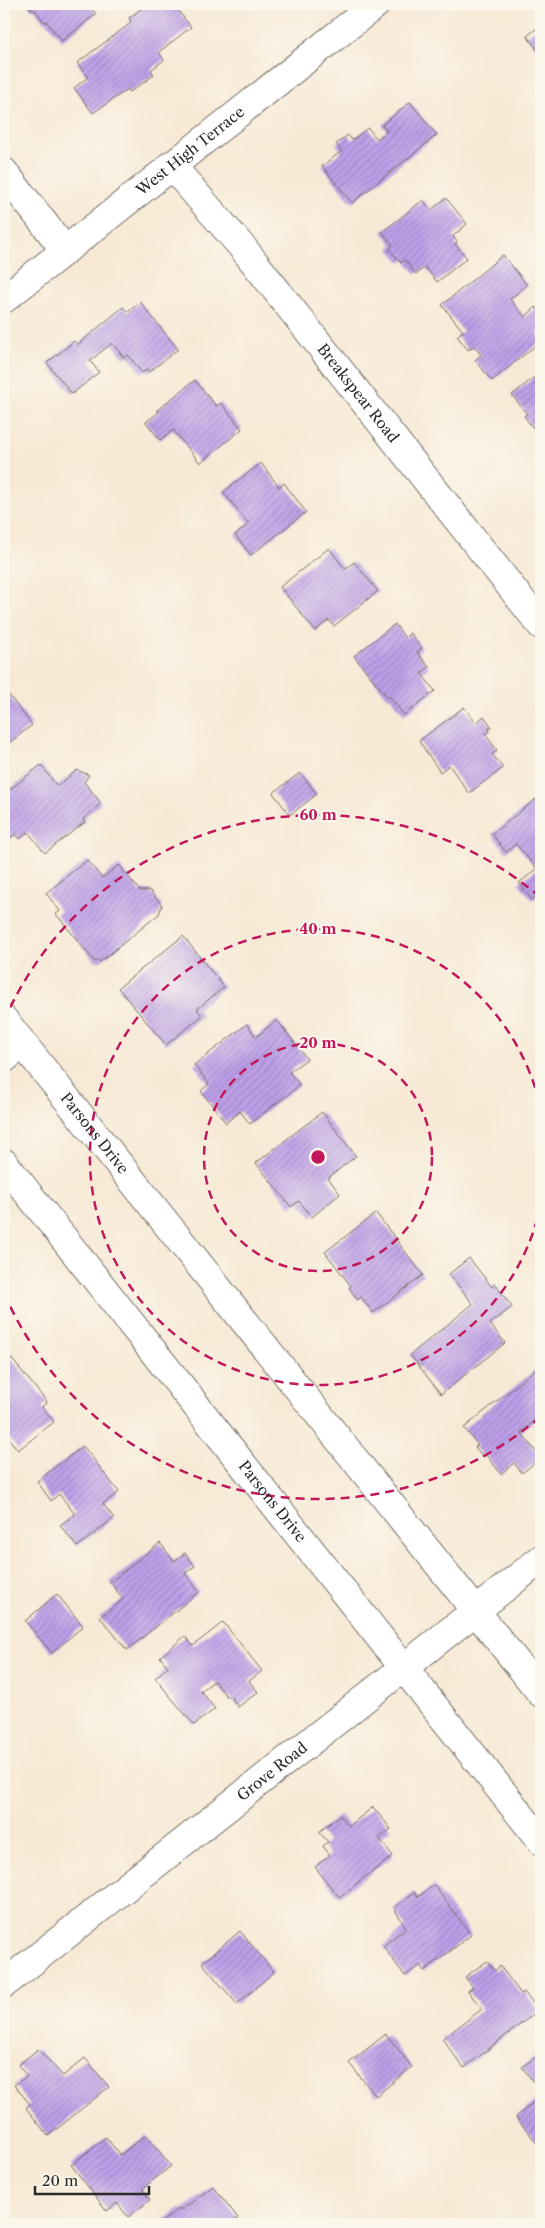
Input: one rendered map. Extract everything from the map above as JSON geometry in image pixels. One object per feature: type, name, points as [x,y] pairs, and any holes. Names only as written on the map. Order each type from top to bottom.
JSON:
[{"type":"street","name":"West High Terrace","points":[[4,299],[376,4]]},
{"type":"street","name":"Breakspear Road","points":[[171,165],[244,248],[541,625]]},
{"type":"street","points":[[4,172],[64,250]]},
{"type":"street","name":"Parsons Drive","points":[[4,1020],[13,1051],[476,1610],[541,1693]]},
{"type":"street","name":"Parsons Drive","points":[[4,1163],[541,1841]]},
{"type":"street","name":"Grove Road","points":[[4,1984],[541,1558]]},
{"type":"building","points":[[27,4],[88,4],[96,14],[62,41],[46,21],[44,22],[35,10],[31,9]]},
{"type":"building","points":[[147,4],[173,4],[191,27],[159,52],[164,60],[151,70],[154,75],[130,92],[128,89],[93,113],[74,88],[88,77],[77,63],[127,26],[131,21],[129,18]]},
{"type":"building","points":[[541,25],[541,55],[527,36]]},
{"type":"building","points":[[410,102],[437,135],[352,203],[322,166],[342,151],[336,144],[348,135],[352,140],[368,128],[377,139],[387,131],[382,125]]},
{"type":"building","points":[[446,198],[467,224],[453,236],[457,242],[455,244],[467,258],[437,282],[425,267],[416,274],[405,260],[401,263],[389,249],[393,245],[382,232],[423,200],[431,210]]},
{"type":"building","points":[[503,255],[527,285],[510,299],[525,317],[536,307],[541,313],[541,330],[538,332],[541,341],[492,381],[475,360],[481,355],[474,346],[468,350],[457,336],[463,331],[442,305]]},
{"type":"building","points":[[140,302],[178,349],[149,372],[147,369],[142,373],[128,355],[124,358],[112,343],[90,361],[99,372],[72,394],[47,363],[74,341],[77,345],[123,307],[128,312]]},
{"type":"building","points":[[541,372],[541,432],[536,425],[533,428],[524,416],[527,414],[512,395]]},
{"type":"building","points":[[195,380],[216,406],[221,403],[242,429],[200,463],[173,430],[160,440],[146,422],[159,412],[157,410]]},
{"type":"building","points":[[261,463],[279,487],[284,483],[306,512],[251,555],[235,535],[249,524],[223,492]]},
{"type":"building","points":[[329,548],[345,569],[354,562],[378,591],[334,626],[329,620],[315,631],[280,587]]},
{"type":"building","points":[[395,624],[405,638],[410,633],[422,648],[417,652],[429,667],[421,673],[435,691],[404,715],[354,656]]},
{"type":"building","points":[[4,689],[32,725],[4,747]]},
{"type":"building","points":[[464,707],[476,723],[484,716],[492,727],[485,734],[497,750],[492,754],[503,768],[469,793],[449,765],[440,772],[419,741]]},
{"type":"building","points":[[41,765],[57,786],[77,770],[89,775],[84,782],[101,803],[83,819],[85,822],[45,853],[28,832],[20,839],[16,834],[9,839],[5,834],[4,836],[4,794]]},
{"type":"building","points":[[300,773],[317,794],[290,815],[273,793]]},
{"type":"building","points":[[536,799],[541,805],[541,893],[532,900],[519,883],[537,869],[516,844],[506,852],[492,834]]},
{"type":"building","points":[[87,860],[102,878],[119,865],[140,891],[149,890],[162,905],[159,914],[100,962],[98,960],[95,962],[56,914],[60,911],[46,893]]},
{"type":"building","points":[[183,936],[224,987],[197,1009],[202,1016],[166,1045],[118,988]]},
{"type":"building","points":[[277,1020],[307,1059],[289,1072],[300,1085],[250,1124],[240,1111],[226,1123],[201,1091],[209,1084],[194,1065],[247,1024],[256,1037]]},
{"type":"building","points":[[322,1112],[356,1156],[328,1178],[340,1194],[312,1217],[299,1201],[291,1207],[256,1163]]},
{"type":"building","points":[[376,1213],[423,1275],[373,1313],[361,1297],[358,1300],[349,1288],[351,1286],[325,1252]]},
{"type":"building","points":[[469,1258],[492,1287],[495,1284],[512,1307],[490,1324],[505,1343],[441,1394],[410,1355],[473,1304],[449,1274]]},
{"type":"building","points":[[11,1358],[47,1402],[42,1407],[54,1422],[18,1450],[6,1435],[4,1437],[4,1363]]},
{"type":"building","points":[[541,1365],[541,1416],[521,1432],[541,1458],[522,1473],[514,1463],[501,1474],[486,1455],[483,1457],[475,1447],[478,1445],[464,1428]]},
{"type":"building","points":[[83,1446],[119,1492],[103,1504],[114,1518],[77,1547],[60,1525],[75,1514],[59,1494],[51,1501],[37,1481]]},
{"type":"building","points":[[160,1543],[174,1561],[185,1553],[195,1566],[185,1573],[199,1592],[127,1650],[100,1617],[123,1599],[110,1582]]},
{"type":"building","points":[[57,1594],[83,1626],[52,1653],[25,1621]]},
{"type":"building","points":[[223,1622],[262,1671],[249,1681],[258,1692],[238,1707],[230,1696],[228,1698],[214,1681],[201,1691],[215,1709],[194,1725],[155,1678],[168,1667],[160,1657],[185,1636],[193,1646]]},
{"type":"building","points":[[373,1807],[391,1829],[379,1838],[393,1856],[339,1897],[315,1867],[330,1855],[323,1846],[328,1842],[319,1832],[340,1815],[349,1826]]},
{"type":"building","points":[[434,1885],[471,1935],[424,1971],[420,1965],[405,1976],[383,1946],[406,1928],[394,1908],[414,1892],[418,1897]]},
{"type":"building","points":[[240,1931],[274,1972],[237,2004],[202,1963]]},
{"type":"building","points":[[487,1961],[495,1971],[500,1966],[521,1994],[524,1992],[539,2010],[464,2068],[442,2039],[482,2009],[468,1991],[473,1987],[465,1977]]},
{"type":"building","points":[[386,2034],[412,2067],[376,2096],[349,2063]]},
{"type":"building","points":[[38,2049],[63,2076],[85,2058],[109,2087],[48,2136],[26,2108],[30,2104],[14,2085],[27,2076],[18,2065]]},
{"type":"building","points":[[541,2053],[541,2092],[522,2067]]},
{"type":"building","points":[[541,2096],[541,2146],[540,2147],[516,2117]]},
{"type":"building","points":[[146,2135],[171,2166],[142,2189],[150,2200],[128,2217],[117,2203],[107,2211],[71,2165],[106,2137],[120,2155]]},
{"type":"building","points":[[213,2186],[238,2218],[230,2224],[159,2224],[180,2208],[182,2210]]}]
